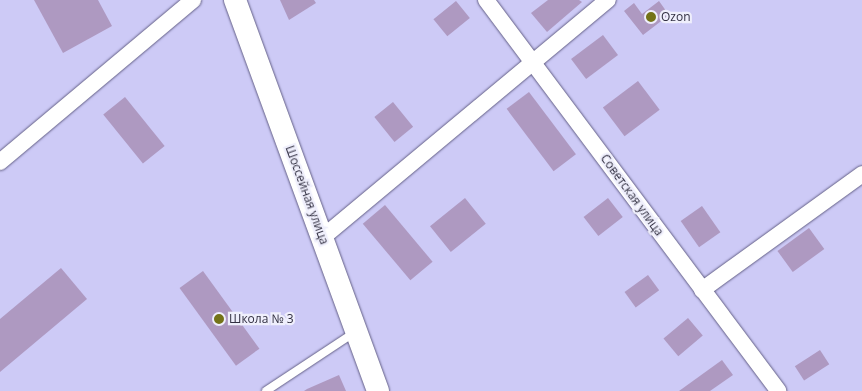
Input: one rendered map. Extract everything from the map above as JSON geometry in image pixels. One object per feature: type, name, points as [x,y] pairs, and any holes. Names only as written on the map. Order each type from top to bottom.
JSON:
[{"type":"main road","name":"Шоссейная улица","points":[[235,0],[378,391]]},
{"type":"street","points":[[0,162],[193,0]]},
{"type":"street","name":"Советская улица","points":[[486,0],[535,61],[778,391]]},
{"type":"street","points":[[322,238],[608,0]]},
{"type":"street","points":[[702,290],[862,174]]},
{"type":"lane","points":[[266,391],[356,331]]},
{"type":"building","points":[[34,0],[98,0],[112,26],[63,53]]},
{"type":"building","points":[[280,0],[314,0],[316,3],[289,20]]},
{"type":"building","points":[[548,0],[579,0],[582,2],[547,32],[531,13]]},
{"type":"building","points":[[456,1],[470,18],[447,36],[433,19]]},
{"type":"building","points":[[659,1],[669,15],[643,35],[624,11],[634,3],[642,14]]},
{"type":"building","points":[[603,35],[618,55],[586,79],[571,59]]},
{"type":"building","points":[[638,81],[660,110],[625,136],[603,107]]},
{"type":"building","points":[[529,92],[576,154],[554,171],[507,109]]},
{"type":"building","points":[[125,97],[165,146],[143,164],[103,115]]},
{"type":"building","points":[[393,102],[413,127],[394,142],[374,117]]},
{"type":"building","points":[[465,198],[486,224],[451,252],[430,226]]},
{"type":"building","points":[[608,198],[623,217],[598,236],[584,217]]},
{"type":"building","points":[[385,205],[433,262],[410,280],[363,224]]},
{"type":"building","points":[[702,206],[720,232],[699,247],[681,221]]},
{"type":"building","points":[[809,228],[824,249],[793,272],[777,251]]},
{"type":"building","points":[[61,268],[87,299],[0,372],[0,319]]},
{"type":"building","name":"Школа № 3","points":[[203,271],[259,349],[236,366],[180,288]]},
{"type":"building","points":[[648,275],[659,290],[636,307],[625,292]]},
{"type":"building","points":[[688,318],[703,336],[678,356],[663,339]]},
{"type":"building","points":[[820,350],[829,364],[804,381],[795,366]]},
{"type":"building","points":[[722,360],[733,375],[710,391],[679,391]]},
{"type":"building","points":[[339,375],[346,391],[304,391],[307,389]]},
{"type":"place","name":"Ozon","points":[[651,17]]},
{"type":"place","name":"Школа № 3","points":[[219,319]]}]
